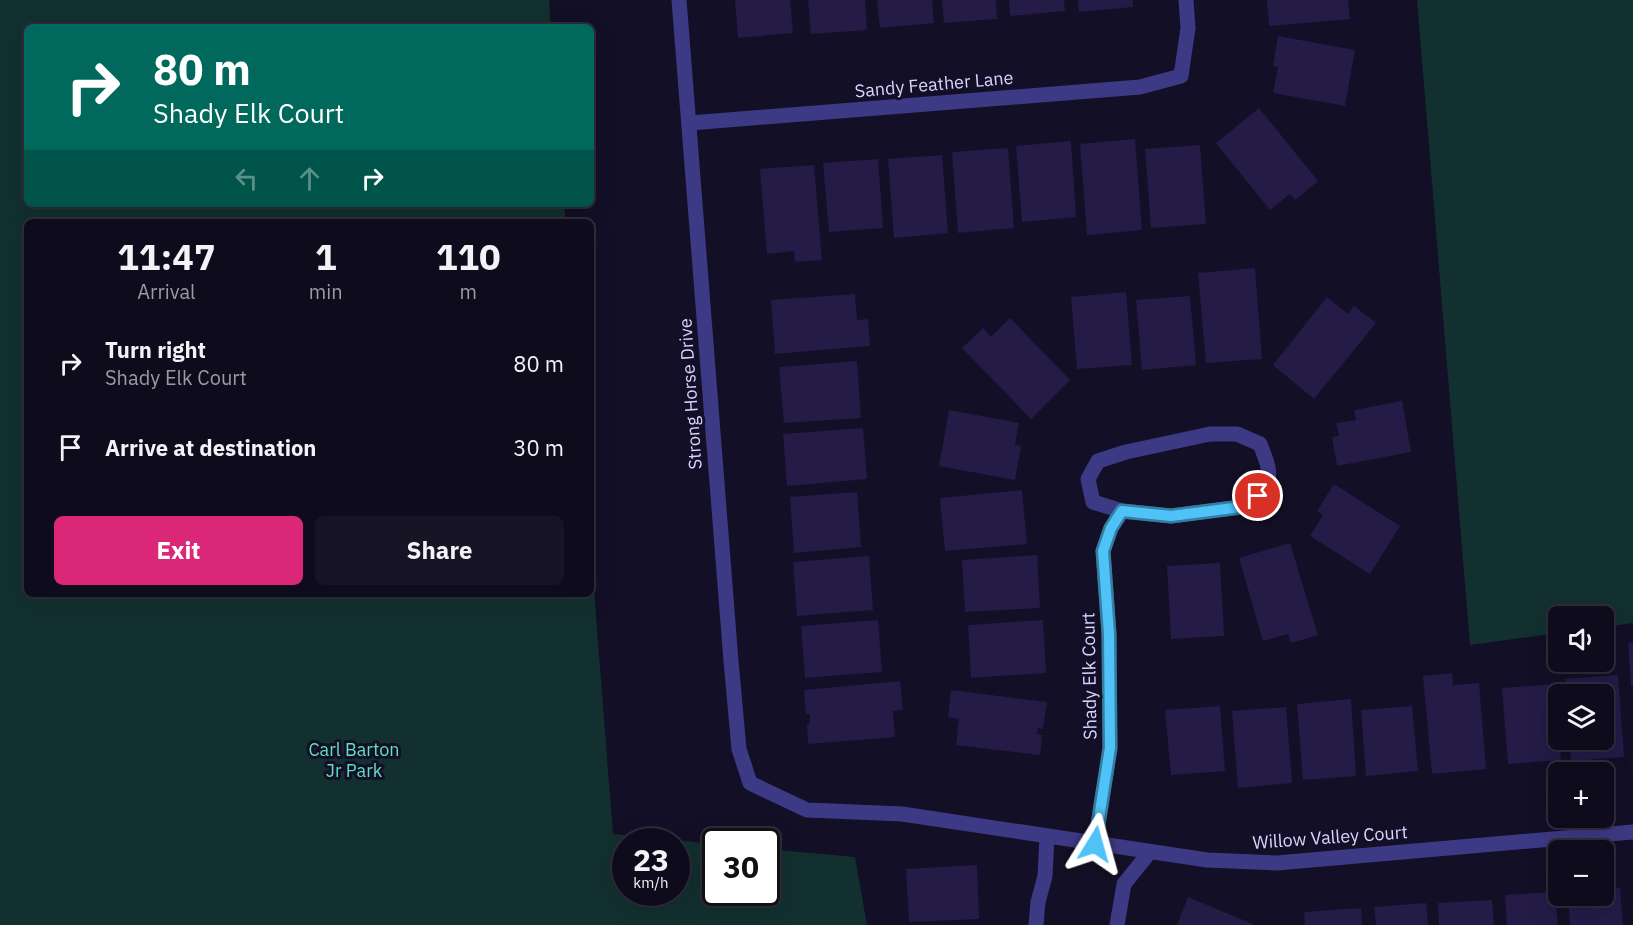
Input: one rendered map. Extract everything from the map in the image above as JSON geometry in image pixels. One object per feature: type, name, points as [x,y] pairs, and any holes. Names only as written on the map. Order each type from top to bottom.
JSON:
[{"type":"street","name":"Strong Horse Drive","points":[[679,0],[731,661],[739,749],[750,783]]},
{"type":"street","name":"Sandy Feather Lane","points":[[690,123],[1140,87],[1181,76],[1188,28],[1186,0]]},
{"type":"street","points":[[1210,434],[1237,434],[1260,444],[1269,468],[1267,487],[1249,506],[1171,516],[1122,511],[1093,502],[1088,479],[1098,461],[1126,452],[1210,434]]},
{"type":"street","name":"Shady Elk Court","points":[[1095,844],[1110,748],[1109,634],[1103,551],[1111,528],[1122,511]]},
{"type":"street","name":"Willow Valley Court","points":[[750,783],[807,810],[902,814],[1149,853],[1208,860],[1277,864],[1633,832]]},
{"type":"street","points":[[1036,925],[1038,902],[1045,876],[1047,837]]},
{"type":"street","points":[[1117,925],[1125,884],[1149,853]]},
{"type":"green space","name":"Carl Barton Jr Park","points":[[0,0],[549,0],[551,24],[24,24],[24,207],[564,207],[566,219],[24,219],[24,597],[594,597],[594,590],[613,828],[612,906],[690,906],[690,842],[702,843],[702,906],[780,906],[780,850],[855,857],[867,925],[0,925]]},
{"type":"green space","points":[[1417,0],[1633,0],[1633,623],[1614,626],[1614,606],[1548,606],[1548,634],[1470,645]]},
{"type":"building","points":[[735,0],[790,0],[793,33],[738,38]]},
{"type":"building","points":[[808,0],[865,0],[867,30],[811,34]]},
{"type":"building","points":[[877,0],[932,0],[934,23],[880,28]]},
{"type":"building","points":[[942,0],[996,0],[997,19],[944,23]]},
{"type":"building","points":[[1009,0],[1064,0],[1065,11],[1010,16]]},
{"type":"building","points":[[1078,0],[1133,0],[1133,7],[1079,12]]},
{"type":"building","points":[[1267,0],[1348,0],[1350,19],[1269,26]]},
{"type":"building","points":[[1278,36],[1355,50],[1345,106],[1273,93],[1278,67],[1273,66]]},
{"type":"building","points":[[1259,108],[1318,181],[1295,200],[1290,194],[1270,210],[1216,143]]},
{"type":"building","points":[[1135,139],[1142,230],[1087,235],[1080,144]]},
{"type":"building","points":[[1071,141],[1076,217],[1022,222],[1016,146]]},
{"type":"building","points":[[1200,145],[1206,224],[1151,228],[1145,149]]},
{"type":"building","points":[[1008,148],[1014,228],[958,233],[952,152]]},
{"type":"building","points":[[942,155],[948,233],[894,238],[888,159]]},
{"type":"building","points":[[878,159],[883,228],[829,232],[823,163]]},
{"type":"building","points":[[814,165],[822,260],[795,262],[794,251],[767,254],[760,169]]},
{"type":"building","points":[[1255,268],[1262,359],[1206,363],[1198,273]]},
{"type":"building","points":[[1126,292],[1132,365],[1077,369],[1071,297]]},
{"type":"building","points":[[855,294],[857,320],[868,319],[870,346],[775,354],[771,300]]},
{"type":"building","points":[[1190,296],[1196,365],[1142,370],[1136,300]]},
{"type":"building","points":[[1327,297],[1348,314],[1354,306],[1376,323],[1314,399],[1273,365]]},
{"type":"building","points":[[1010,318],[1070,380],[1031,419],[962,348],[983,328],[991,337]]},
{"type":"building","points":[[857,361],[861,418],[784,423],[779,367]]},
{"type":"building","points":[[1402,401],[1411,452],[1337,466],[1332,437],[1339,436],[1336,423],[1356,420],[1354,410]]},
{"type":"building","points":[[949,410],[1019,423],[1015,445],[1021,446],[1015,480],[939,466]]},
{"type":"building","points":[[863,428],[867,479],[787,486],[783,434]]},
{"type":"building","points":[[1334,484],[1400,526],[1370,574],[1310,536],[1323,515],[1317,511]]},
{"type":"building","points":[[1022,490],[1027,544],[945,551],[940,498]]},
{"type":"building","points":[[857,492],[861,547],[794,553],[790,497]]},
{"type":"building","points":[[1290,543],[1318,635],[1291,643],[1288,634],[1263,641],[1239,558]]},
{"type":"building","points":[[1037,555],[1040,608],[965,612],[962,560]]},
{"type":"building","points":[[869,556],[873,610],[797,616],[793,562]]},
{"type":"building","points":[[1220,563],[1224,636],[1171,639],[1167,566]]},
{"type":"building","points":[[878,620],[882,672],[805,678],[801,626]]},
{"type":"building","points":[[1043,620],[1046,673],[971,678],[968,625]]},
{"type":"building","points":[[1633,642],[1633,686],[1631,686],[1628,643]]},
{"type":"building","points":[[1452,673],[1453,685],[1479,683],[1486,769],[1432,774],[1423,676]]},
{"type":"building","points":[[1618,675],[1624,757],[1571,761],[1570,750],[1614,750],[1614,684],[1565,684],[1565,679]]},
{"type":"building","points":[[900,681],[903,710],[893,711],[895,737],[808,744],[807,724],[810,724],[810,714],[806,714],[804,690]]},
{"type":"building","points":[[1548,684],[1548,750],[1560,750],[1561,760],[1508,764],[1502,688]]},
{"type":"building","points":[[951,690],[1047,702],[1043,729],[1038,728],[1037,734],[1042,735],[1040,755],[956,745],[959,719],[948,717]]},
{"type":"building","points":[[1351,699],[1356,776],[1303,780],[1297,704]]},
{"type":"building","points":[[1220,706],[1225,771],[1171,775],[1165,710]]},
{"type":"building","points":[[1412,706],[1418,771],[1366,776],[1361,710]]},
{"type":"building","points":[[1286,707],[1292,783],[1238,788],[1232,711]]},
{"type":"building","points":[[977,865],[979,919],[909,922],[906,869]]},
{"type":"building","points":[[1614,888],[1620,888],[1623,925],[1570,925],[1569,906],[1614,906]]},
{"type":"building","points":[[1548,892],[1548,906],[1556,906],[1558,925],[1507,925],[1505,895]]},
{"type":"building","points":[[1188,897],[1255,925],[1177,925]]},
{"type":"building","points":[[1492,900],[1494,925],[1439,925],[1438,903]]},
{"type":"building","points":[[1426,903],[1428,925],[1376,925],[1374,907]]},
{"type":"building","points":[[1361,908],[1362,925],[1305,925],[1304,912]]},
{"type":"route","points":[[1095,844],[1110,748],[1109,634],[1103,551],[1111,528],[1122,511],[1171,516],[1249,506],[1258,496]]}]
